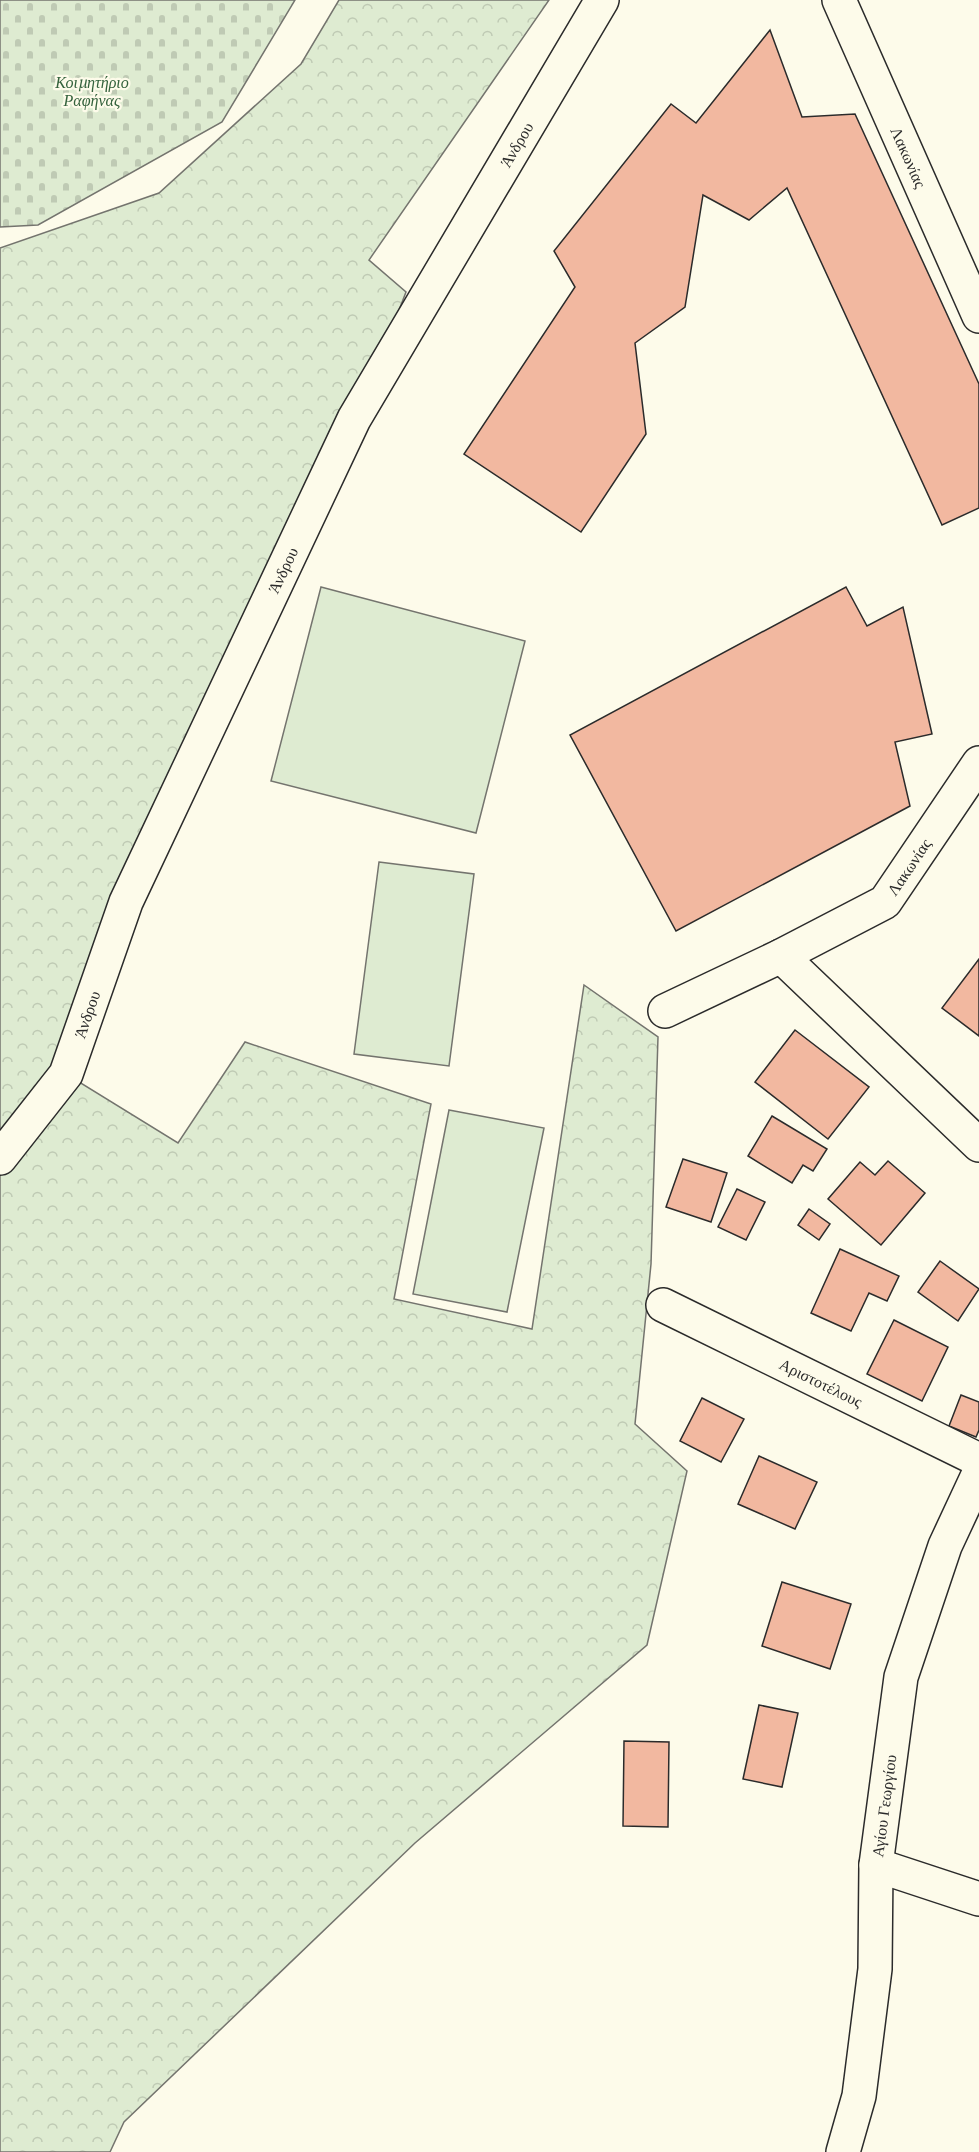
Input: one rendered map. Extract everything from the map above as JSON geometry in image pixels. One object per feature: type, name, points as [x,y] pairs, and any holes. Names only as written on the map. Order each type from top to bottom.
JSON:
[{"type":"street","name":"Άνδρου","points":[[0,1158],[66,1074],[126,902],[354,418],[602,0]]},
{"type":"street","name":"Λακωνίας","points":[[839,0],[979,316]]},
{"type":"street","name":"Λακωνίας","points":[[665,1011],[781,956],[885,902],[979,763]]},
{"type":"street","points":[[781,956],[979,1144]]},
{"type":"street","name":"Αριστοτέλους","points":[[663,1305],[979,1460]]},
{"type":"street","name":"Αγίου Γεωργίου","points":[[843,2152],[859,2096],[875,1969],[876,1865],[901,1677],[945,1546],[979,1473]]},
{"type":"street","points":[[876,1865],[979,1899]]},
{"type":"green space","name":"Κοιμητήριο Ραφήνας","points":[[0,0],[295,0],[222,122],[38,225],[0,227]]},
{"type":"green space","points":[[339,0],[549,0],[369,260],[406,292],[332,483],[66,1074],[178,1143],[245,1042],[431,1104],[394,1299],[532,1329],[584,985],[658,1037],[651,1264],[635,1424],[687,1471],[647,1645],[415,1843],[124,2122],[110,2152],[0,2152],[0,248],[159,193],[301,64]]},
{"type":"green space","points":[[321,587],[525,641],[476,833],[271,781]]},
{"type":"green space","points":[[379,862],[474,874],[449,1066],[354,1054]]},
{"type":"green space","points":[[449,1110],[544,1128],[507,1312],[413,1294]]},
{"type":"building","points":[[770,30],[802,117],[855,114],[979,384],[979,508],[942,525],[787,188],[749,220],[703,195],[685,307],[635,343],[646,434],[581,532],[464,454],[575,287],[554,251],[671,104],[696,123]]},
{"type":"building","points":[[846,587],[867,626],[903,607],[932,734],[895,742],[910,806],[676,931],[570,735]]},
{"type":"building","points":[[979,959],[979,1036],[942,1008]]},
{"type":"building","points":[[795,1030],[869,1087],[828,1139],[755,1082]]},
{"type":"building","points":[[772,1116],[827,1149],[813,1171],[803,1165],[792,1183],[748,1156]]},
{"type":"building","points":[[683,1159],[727,1173],[711,1222],[666,1207]]},
{"type":"building","points":[[888,1161],[925,1193],[881,1245],[828,1199],[860,1162],[875,1175]]},
{"type":"building","points":[[737,1189],[765,1202],[746,1240],[718,1227]]},
{"type":"building","points":[[809,1209],[830,1224],[819,1240],[798,1225]]},
{"type":"building","points":[[840,1249],[899,1276],[887,1301],[869,1293],[851,1331],[811,1313]]},
{"type":"building","points":[[940,1261],[979,1289],[958,1321],[918,1292]]},
{"type":"building","points":[[894,1320],[948,1347],[922,1401],[867,1374]]},
{"type":"building","points":[[961,1395],[979,1402],[979,1430],[976,1437],[949,1426]]},
{"type":"building","points":[[702,1398],[744,1419],[721,1462],[680,1441]]},
{"type":"building","points":[[759,1456],[817,1482],[795,1529],[738,1504]]},
{"type":"building","points":[[782,1582],[851,1604],[830,1669],[762,1646]]},
{"type":"building","points":[[759,1705],[798,1713],[782,1787],[743,1779]]},
{"type":"building","points":[[624,1741],[669,1742],[668,1827],[623,1826]]}]
